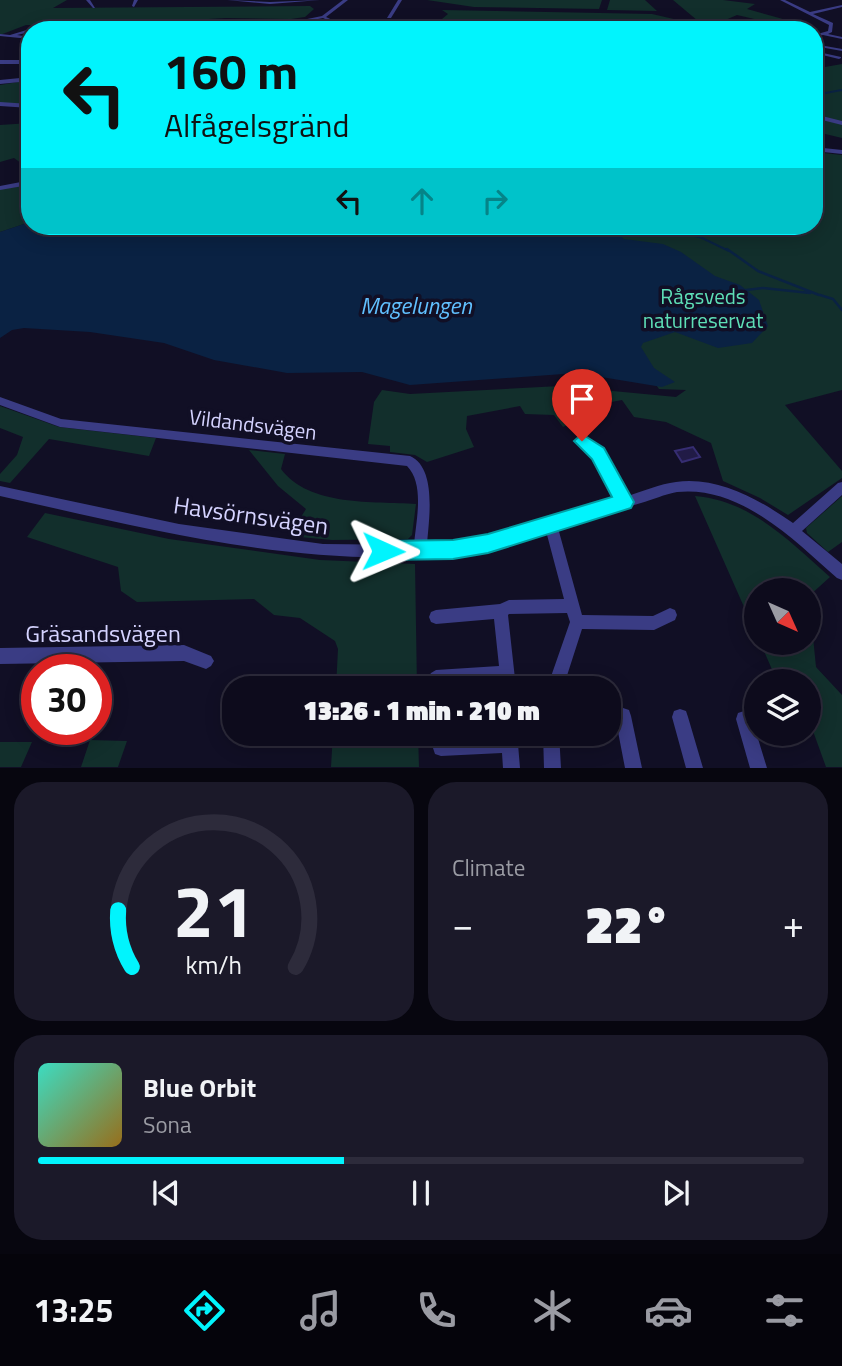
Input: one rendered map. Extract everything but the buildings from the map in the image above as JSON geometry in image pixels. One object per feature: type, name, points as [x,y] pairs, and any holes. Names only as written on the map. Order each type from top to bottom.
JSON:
[{"type":"street","points":[[88,0],[94,7]]},
{"type":"street","points":[[219,6],[229,0],[270,3],[318,0]]},
{"type":"street","points":[[311,21],[323,17],[346,0]]},
{"type":"street","points":[[389,17],[400,0]]},
{"type":"street","points":[[782,0],[823,19],[832,27],[823,34]]},
{"type":"street","points":[[810,13],[842,6]]},
{"type":"street","points":[[308,13],[329,13]]},
{"type":"street","points":[[810,13],[832,18],[823,19]]},
{"type":"street","points":[[323,17],[333,21]]},
{"type":"street","points":[[10,36],[21,33]]},
{"type":"street","points":[[823,34],[842,38]]},
{"type":"street","points":[[1,35],[21,37]]},
{"type":"street","points":[[823,47],[840,50]]},
{"type":"street","points":[[823,54],[839,58]]},
{"type":"street","points":[[0,62],[21,62]]},
{"type":"street","points":[[0,82],[21,80]]},
{"type":"street","points":[[0,104],[21,105]]},
{"type":"street","points":[[823,118],[842,123]]},
{"type":"street","points":[[823,150],[842,152]]},
{"type":"street","points":[[0,188],[21,184]]},
{"type":"street","name":"Vildandsvägen","points":[[0,401],[60,423],[410,461],[416,464],[423,479],[421,551]]},
{"type":"street","points":[[582,441],[598,454],[625,502]]},
{"type":"street","name":"Havsörnsvägen","points":[[0,491],[179,530],[323,550],[421,551],[488,543],[676,487],[712,489],[756,505],[842,573]]},
{"type":"street","points":[[792,531],[842,487]]},
{"type":"street","points":[[551,524],[577,622],[559,676]]},
{"type":"street","points":[[436,617],[500,611],[509,607],[572,606]]},
{"type":"street","points":[[500,611],[507,676]]},
{"type":"street","points":[[577,622],[654,623],[670,615]]},
{"type":"street","name":"Gräsandsvägen","points":[[0,656],[184,653],[206,662]]},
{"type":"street","points":[[623,716],[634,768]]},
{"type":"street","points":[[680,717],[695,768]]},
{"type":"street","points":[[441,748],[456,746]]},
{"type":"street","points":[[510,746],[512,768]]},
{"type":"street","points":[[552,746],[553,768]]},
{"type":"street","points":[[752,746],[759,768]]},
{"type":"green space","points":[[0,0],[67,0],[53,8],[310,6],[314,9],[305,17],[291,19],[21,21],[21,27],[0,35]]},
{"type":"green space","points":[[427,0],[602,0],[599,9],[474,7]]},
{"type":"green space","points":[[610,0],[645,0],[657,11],[607,10]]},
{"type":"green space","points":[[673,0],[723,0],[755,4],[747,9],[790,21],[763,21],[737,15],[723,21],[698,21]]},
{"type":"green space","points":[[442,10],[652,14],[682,21],[434,21],[448,14]]},
{"type":"green space","points":[[842,64],[842,138],[823,133],[823,66]]},
{"type":"green space","points":[[21,82],[21,106],[0,103],[0,85]]},
{"type":"green space","points":[[21,124],[21,163],[14,158],[0,162],[0,125]]},
{"type":"green space","name":"Rågsveds naturreservat","points":[[823,153],[842,155],[842,390],[785,405],[842,471],[842,478],[788,515],[723,481],[711,443],[666,422],[634,417],[622,400],[590,406],[587,416],[563,427],[554,415],[525,414],[520,406],[467,416],[466,429],[474,447],[427,462],[415,455],[390,452],[390,446],[368,444],[374,402],[382,390],[410,394],[560,386],[676,397],[686,390],[659,389],[581,278],[407,235],[823,235]]},
{"type":"green space","points":[[21,186],[21,225],[0,232],[0,189]]},
{"type":"green space","points":[[0,406],[59,427],[156,438],[149,456],[49,439],[10,483],[0,481],[0,474],[17,455],[23,437],[0,428]]},
{"type":"green space","points":[[249,450],[285,454],[281,469],[293,481],[325,496],[362,502],[416,504],[412,535],[408,539],[332,540],[289,536],[306,509],[278,486]]},
{"type":"green space","points":[[695,496],[715,499],[752,514],[784,537],[830,577],[821,585],[821,578],[744,578],[744,607]]},
{"type":"green space","points":[[842,496],[842,542],[828,552],[807,533],[806,528]]},
{"type":"green space","points":[[45,513],[169,539],[320,560],[415,564],[417,676],[337,676],[338,649],[335,641],[300,618],[274,615],[254,599],[137,602],[121,591],[118,567],[27,537]]},
{"type":"green space","points":[[766,655],[815,655],[818,669],[772,669]]},
{"type":"green space","points":[[821,672],[842,695],[842,767],[826,767],[818,746],[821,746]]},
{"type":"green space","points":[[112,741],[127,741],[118,767],[81,767],[88,745],[112,745]]},
{"type":"green space","points":[[0,742],[31,745],[21,767],[0,767]]},
{"type":"green space","points":[[332,746],[418,746],[419,767],[331,767]]},
{"type":"water","name":"Magelungen","points":[[21,225],[21,235],[619,235],[624,239],[663,244],[681,252],[715,276],[740,285],[759,300],[768,326],[752,343],[718,348],[675,332],[643,343],[641,347],[654,368],[675,382],[662,387],[577,373],[410,385],[362,372],[287,373],[214,360],[164,343],[90,332],[24,328],[12,330],[0,338],[0,232]]},
{"type":"waterway","points":[[823,93],[842,90]]},
{"type":"waterway","points":[[688,235],[700,237],[729,251]]},
{"type":"waterway","points":[[727,249],[758,271],[819,295]]},
{"type":"waterway","points":[[746,290],[763,288],[810,293]]},
{"type":"waterway","points":[[820,295],[833,299],[842,310]]},
{"type":"route","points":[[383,551],[453,550],[488,543],[625,502],[598,454],[582,441]]}]
